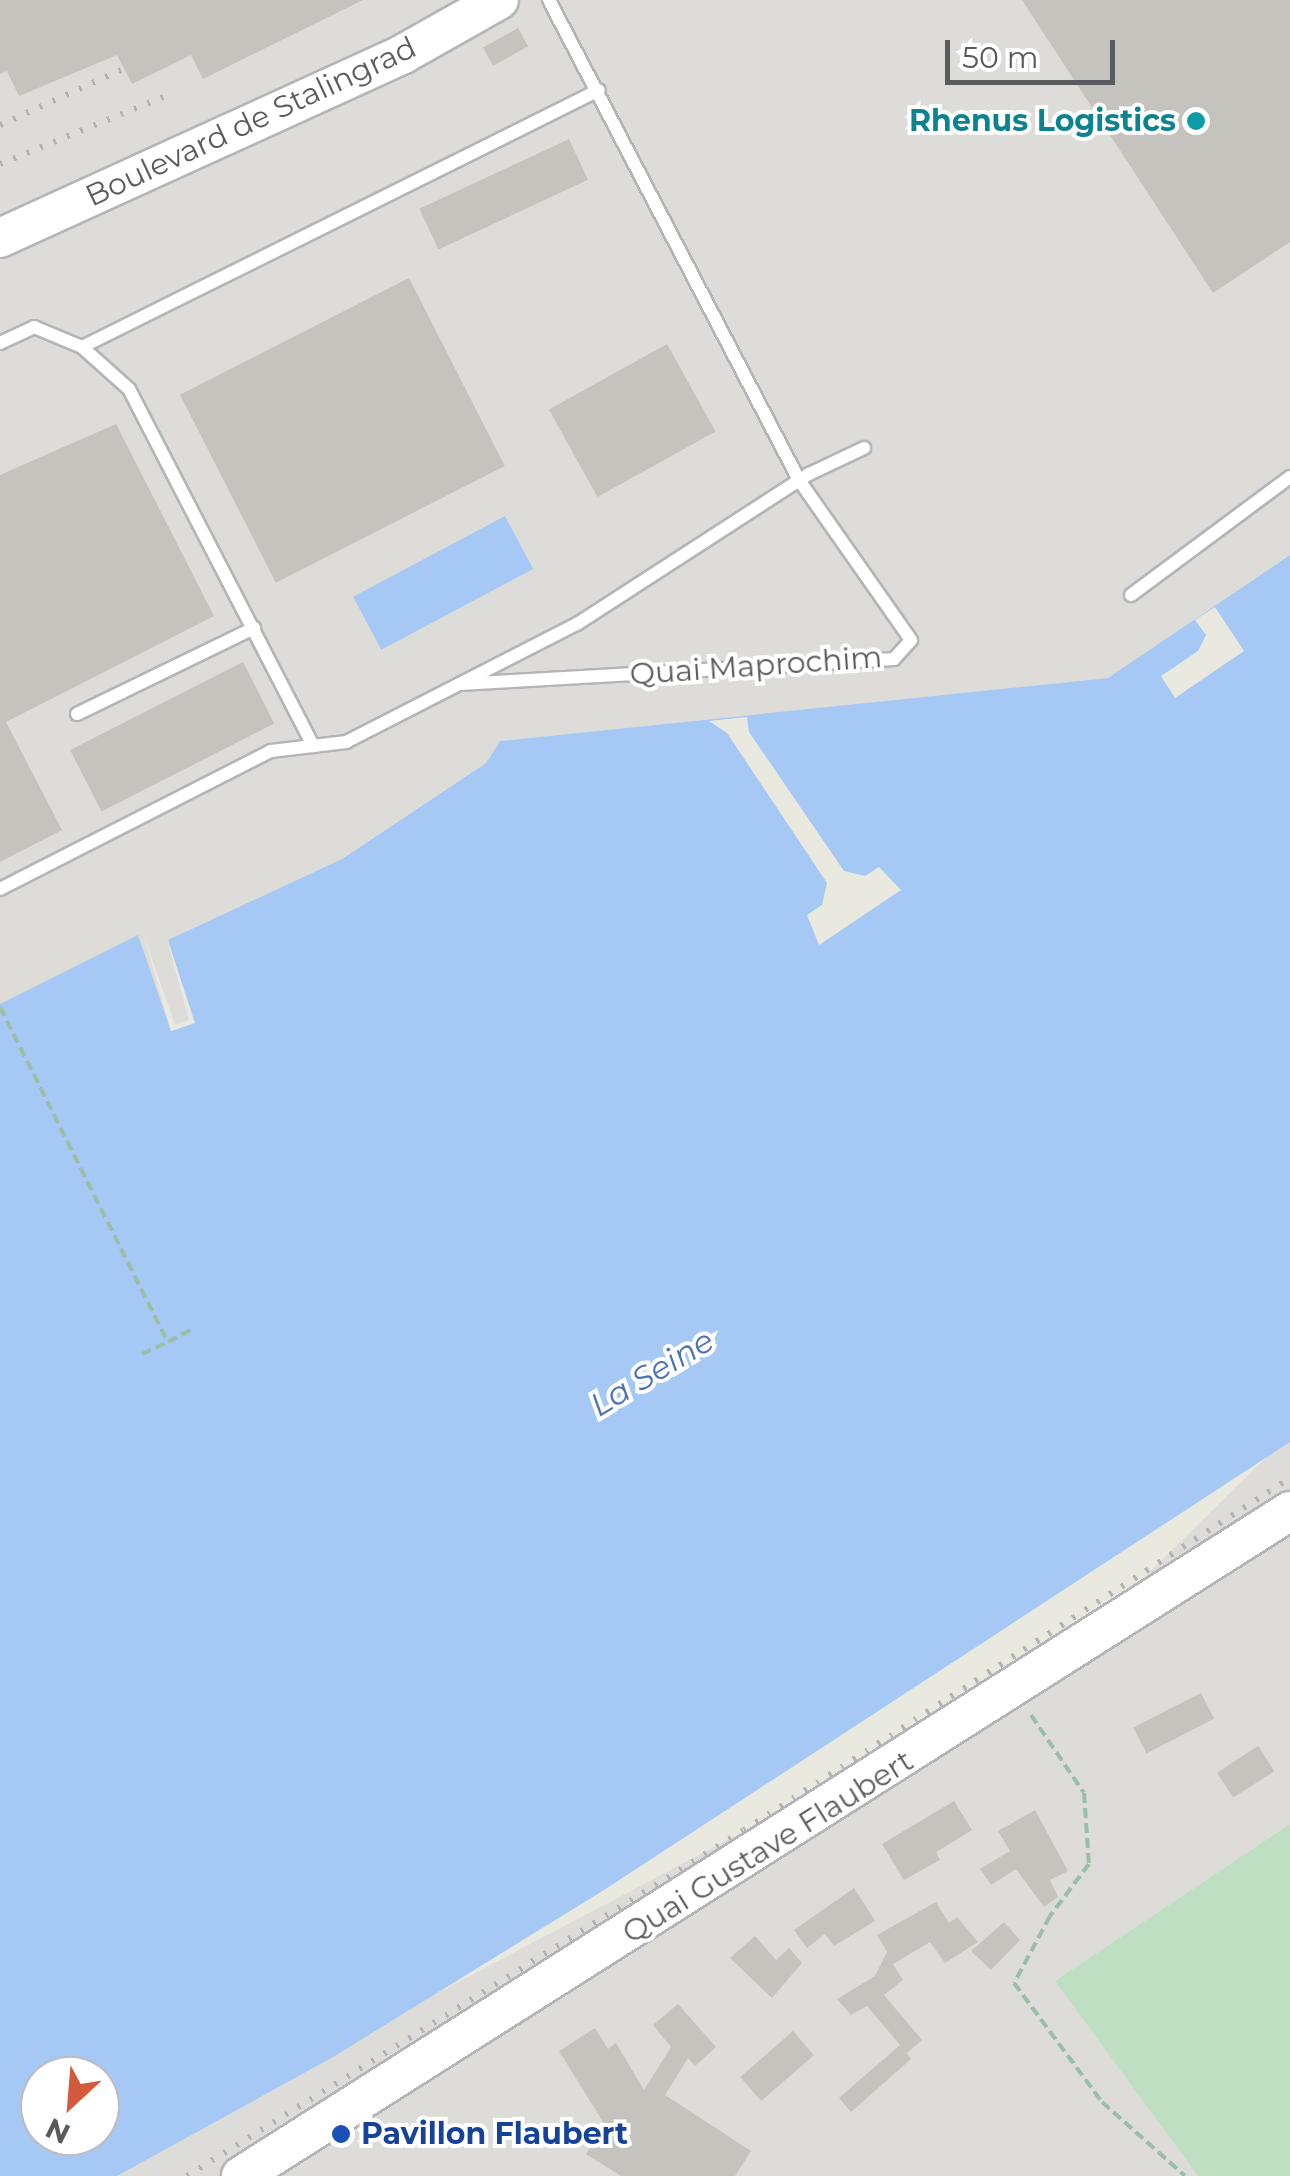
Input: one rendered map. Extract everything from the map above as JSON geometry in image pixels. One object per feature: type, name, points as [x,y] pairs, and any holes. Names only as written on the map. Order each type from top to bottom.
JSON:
[{"type":"main road","name":"Boulevard de Stalingrad","points":[[0,238],[403,54],[499,0]]},
{"type":"main road","name":"Quai Gustave Flaubert","points":[[242,2176],[1290,1512]]},
{"type":"lane","name":"Quai Maprochim","points":[[460,684],[894,659],[910,640],[799,480],[720,340],[598,90],[549,0]]},
{"type":"lane","points":[[82,347],[598,90]]},
{"type":"lane","points":[[0,343],[34,328],[82,347],[129,389],[313,746]]},
{"type":"lane","name":"Quai Maprochim","points":[[0,889],[272,752],[346,742],[578,624],[799,480],[864,448]]},
{"type":"lane","points":[[1130,595],[1290,477]]},
{"type":"lane","points":[[77,714],[254,628]]},
{"type":"path","points":[[0,1007],[168,1342]]},
{"type":"path","points":[[142,1354],[192,1330]]},
{"type":"path","points":[[1031,1716],[1084,1793],[1089,1864],[1050,1916],[1014,1983],[1102,2102],[1184,2176]]},
{"type":"shaded area","points":[[0,0],[1290,0],[1290,555],[1109,678],[500,741],[486,763],[342,859],[168,940],[195,1023],[171,1031],[0,1004]]},
{"type":"shaded area","points":[[1290,1434],[1290,1824],[1056,1981],[1198,2176],[92,2176],[1052,1668]]},
{"type":"green space","points":[[1290,1824],[1290,2176],[1198,2176],[1055,1981]]},
{"type":"water","points":[[505,516],[533,569],[381,650],[353,597]]},
{"type":"water","name":"La Seine","points":[[1290,555],[1290,1442],[604,1890],[333,2057],[117,2176],[0,2176],[0,1004],[138,935],[171,1031],[194,1023],[168,940],[342,859],[486,763],[500,741],[1108,678]]},
{"type":"pier","points":[[1215,607],[1244,651],[1175,698],[1161,676],[1198,651],[1206,635],[1195,620]]},
{"type":"pier","points":[[747,717],[749,732],[844,871],[865,876],[879,867],[901,890],[819,945],[807,915],[822,905],[827,883],[727,733],[709,721]]},
{"type":"pier","points":[[143,933],[175,1025],[189,1020],[166,935],[195,1023],[171,1031]]},
{"type":"building","points":[[0,0],[363,0],[203,79],[191,55],[132,84],[117,55],[19,96],[7,71],[0,74]]},
{"type":"building","name":"Rhenus Logistics","points":[[1022,0],[1290,0],[1290,242],[1213,293]]},
{"type":"building","points":[[518,28],[528,46],[493,66],[483,47]]},
{"type":"building","points":[[569,139],[588,180],[438,250],[419,209]]},
{"type":"building","points":[[409,278],[505,466],[276,583],[180,395]]},
{"type":"building","points":[[667,344],[715,431],[597,497],[549,409]]},
{"type":"building","points":[[116,424],[214,616],[6,722],[62,830],[0,862],[0,475]]},
{"type":"building","points":[[243,662],[274,723],[101,812],[70,750]]},
{"type":"building","points":[[1201,1693],[1214,1719],[1146,1753],[1133,1728]]},
{"type":"building","points":[[1258,1746],[1274,1771],[1233,1798],[1217,1773]]},
{"type":"building","points":[[954,1801],[972,1830],[936,1852],[940,1860],[904,1880],[882,1844]]},
{"type":"building","points":[[1035,1810],[1068,1871],[1050,1880],[1058,1897],[1044,1907],[1016,1869],[991,1885],[980,1869],[1010,1851],[998,1831]]},
{"type":"building","points":[[854,1888],[875,1921],[834,1946],[825,1934],[807,1948],[794,1930]]},
{"type":"building","points":[[936,1902],[949,1923],[957,1917],[978,1942],[945,1963],[930,1942],[893,1964],[903,1980],[884,1995],[922,2040],[907,2053],[903,2049],[911,2059],[851,2112],[839,2098],[900,2045],[867,2006],[851,2015],[837,1999],[875,1976],[887,1952],[877,1935]]},
{"type":"building","points":[[1004,1922],[1020,1940],[991,1970],[971,1951]]},
{"type":"building","points":[[755,1936],[776,1960],[789,1948],[802,1963],[772,1998],[730,1958]]},
{"type":"building","points":[[678,2004],[716,2047],[695,2066],[688,2058],[665,2095],[751,2151],[735,2176],[621,2176],[586,2154],[605,2125],[559,2051],[595,2028],[608,2049],[616,2043],[644,2090],[671,2047],[653,2025]]},
{"type":"building","points":[[793,2031],[814,2055],[761,2101],[740,2077]]},
{"type":"railway","points":[[0,125],[121,70]]},
{"type":"railway","points":[[0,164],[171,94]]},
{"type":"railway","points":[[187,2176],[744,1830],[1290,1478]]},
{"type":"place","name":"Rhenus Logistics","points":[[1196,121]]},
{"type":"place","name":"Pavillon Flaubert","points":[[341,2134]]}]
